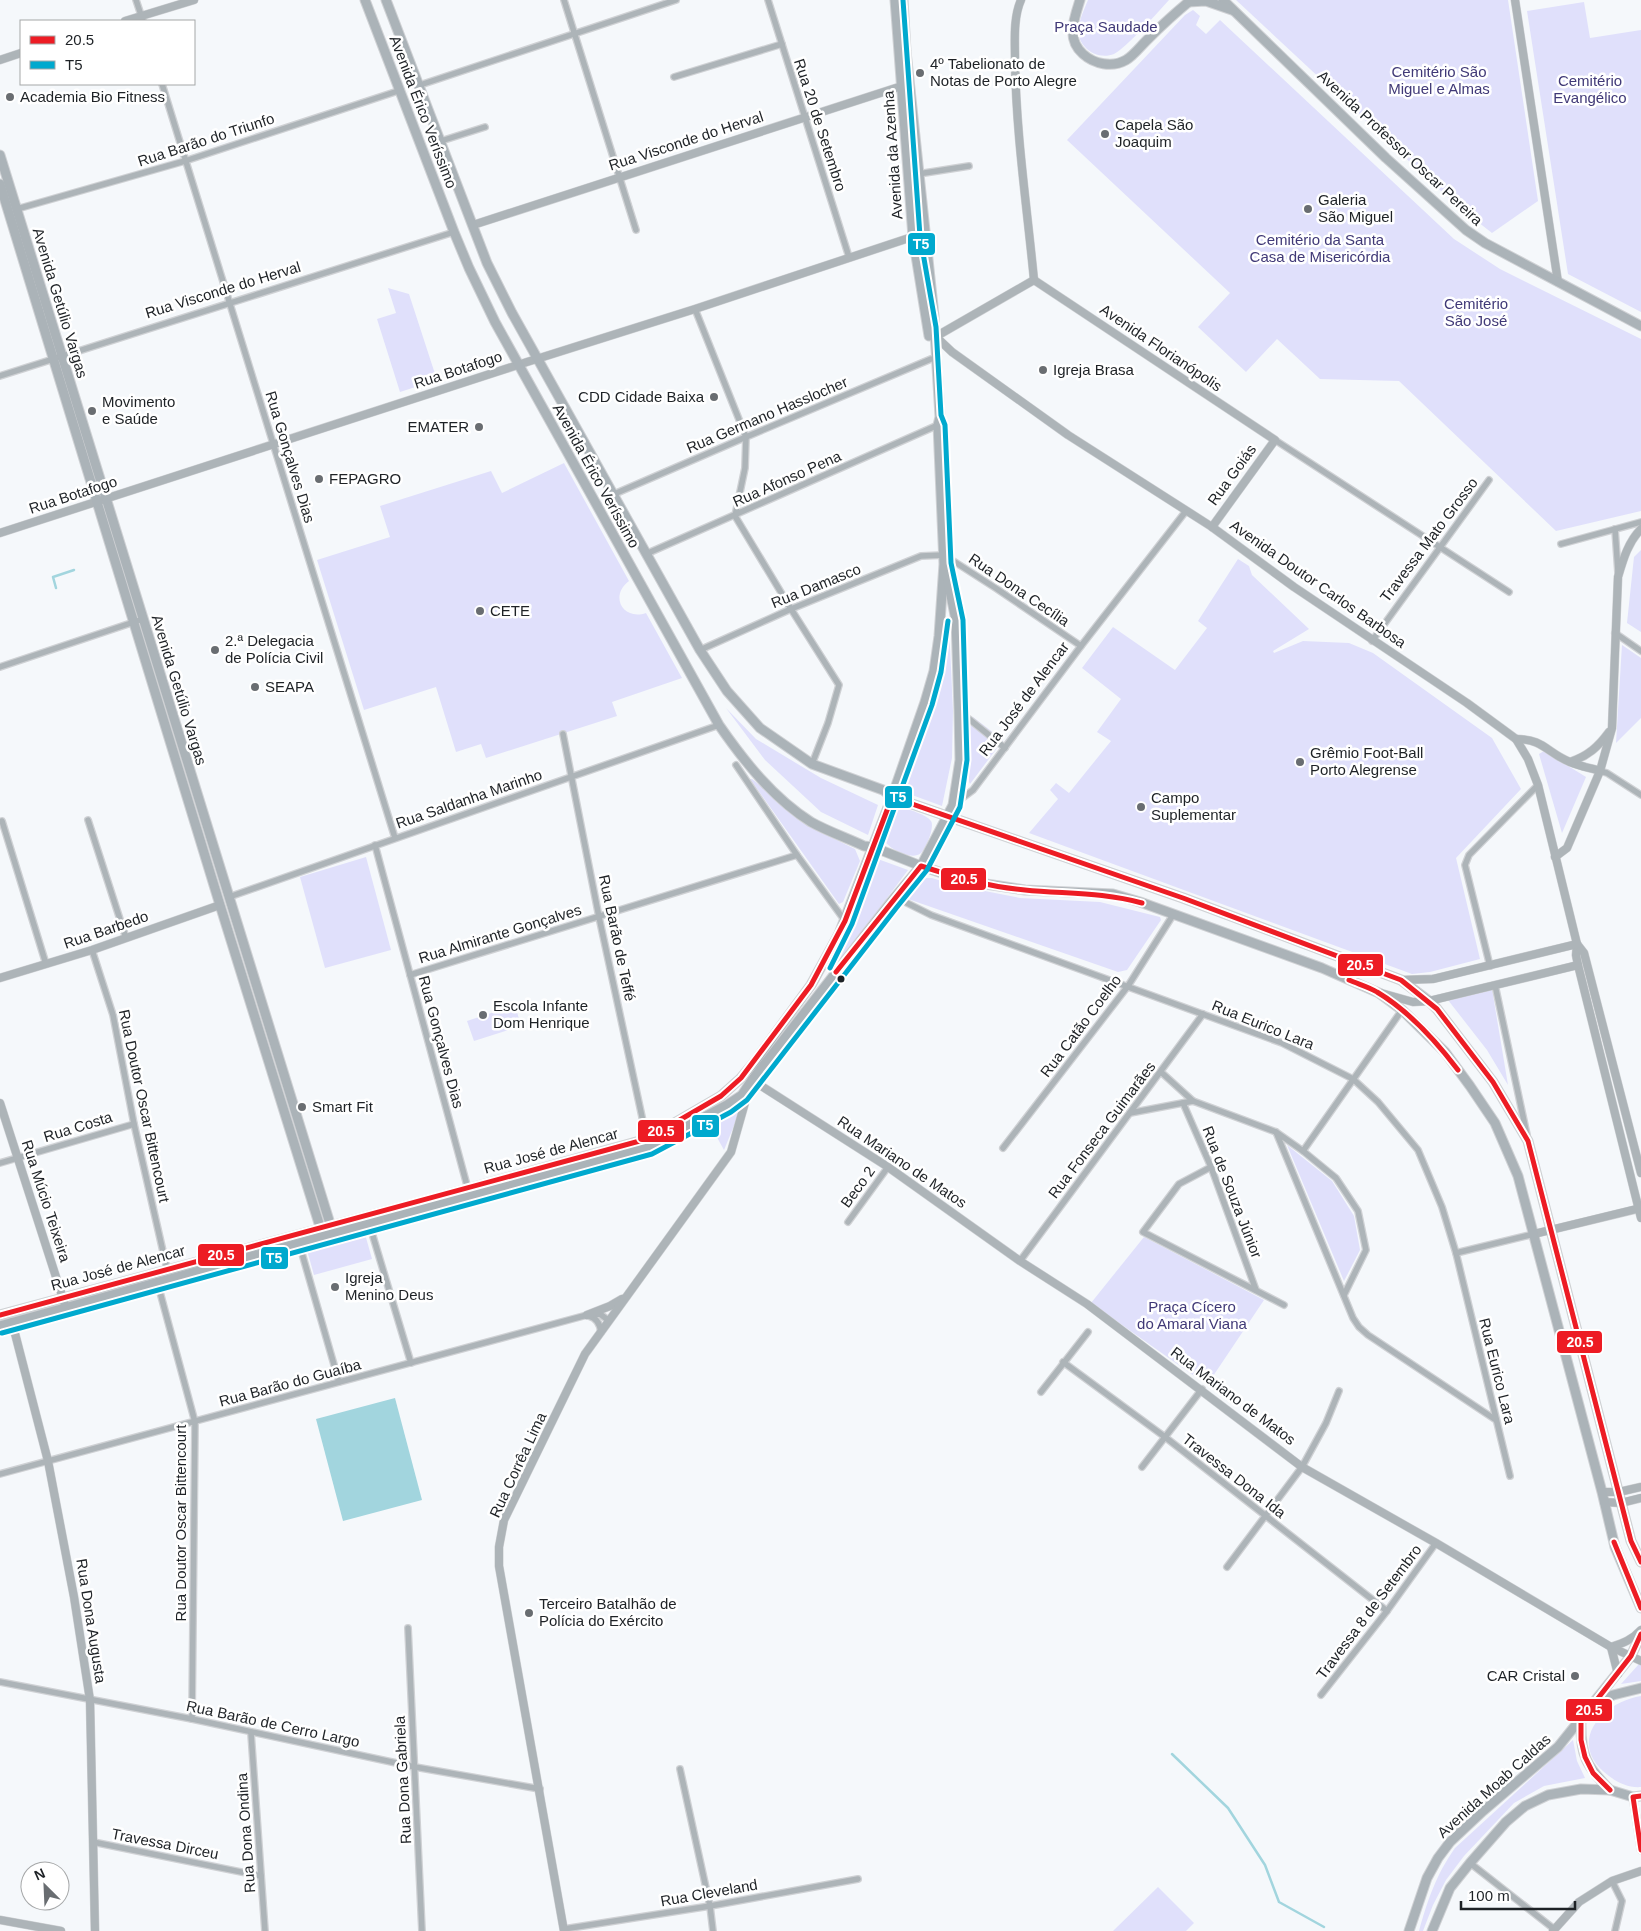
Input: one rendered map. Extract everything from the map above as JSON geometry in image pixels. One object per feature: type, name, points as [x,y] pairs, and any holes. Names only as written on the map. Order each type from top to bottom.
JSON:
[{"type":"main road","name":"Avenida Érico Veríssimo","points":[[365,0],[454,232],[473,277],[518,365],[718,725],[746,763],[783,800],[812,822],[864,846],[873,847],[963,880],[1025,890],[1113,894],[1322,968],[1379,993],[1402,1010],[1445,1052],[1495,1123],[1518,1176],[1615,1547],[1641,1608]]},
{"type":"main road","name":"Avenida Érico Veríssimo","points":[[386,0],[487,263],[537,359],[700,650],[727,691],[760,728],[812,764],[882,790],[892,797],[1183,898],[1402,980],[1429,1001],[1493,1082],[1528,1141],[1631,1541],[1641,1562]]},
{"type":"main road","name":"Avenida da Azenha","points":[[873,847],[925,702],[934,670],[941,622],[944,559],[938,425],[940,417],[935,337],[918,174],[895,0]]},
{"type":"main road","name":"Avenida da Azenha","points":[[903,0],[913,237],[929,328],[934,417],[938,425]]},
{"type":"main road","points":[[1080,0],[1073,22],[1074,42],[1087,57],[1101,64],[1115,64],[1127,60],[1180,7],[1190,1]]},
{"type":"main road","name":"Avenida Professor Oscar Pereira","points":[[1190,1],[1199,0],[1234,11]]},
{"type":"main road","name":"Avenida Professor Oscar Pereira","points":[[1223,0],[1386,158],[1466,230],[1641,326]]},
{"type":"main road","name":"Avenida Getúlio Vargas","points":[[0,155],[8,210],[16,222],[138,616],[229,897],[332,1229]]},
{"type":"main road","name":"Avenida Getúlio Vargas","points":[[0,184],[5,197]]},
{"type":"main road","name":"Avenida da Azenha","points":[[944,559],[956,620],[960,760],[953,805]]},
{"type":"main road","name":"Avenida Getúlio Vargas","points":[[138,616],[220,905],[322,1232]]},
{"type":"main road","name":"Rua José de Alencar","points":[[332,1229],[369,1223],[552,1174],[647,1143],[727,1106],[742,1095],[921,866],[953,805]]},
{"type":"main road","name":"Rua José de Alencar","points":[[0,1314],[154,1272],[322,1232],[385,1211],[575,1160],[647,1143],[721,1096],[741,1078],[756,1060],[818,974],[846,921],[873,847]]},
{"type":"main road","points":[[220,905],[227,902],[229,897]]},
{"type":"main road","points":[[552,1174],[575,1160]]},
{"type":"main road","points":[[453,1201],[468,1189],[485,1192]]},
{"type":"main road","name":"Rua José de Alencar","points":[[0,1326],[299,1243],[322,1232]]},
{"type":"main road","name":"Avenida Moab Caldas","points":[[1409,1931],[1427,1878],[1450,1842],[1482,1811],[1556,1750],[1618,1674],[1631,1656],[1641,1634]]},
{"type":"main road","name":"Avenida Moab Caldas","points":[[1594,1704],[1613,1695],[1641,1688]]},
{"type":"main road","points":[[1581,1720],[1581,1740],[1585,1757],[1593,1773],[1610,1790]]},
{"type":"main road","points":[[1432,1931],[1450,1888],[1470,1862],[1506,1822],[1525,1806],[1548,1795],[1581,1788],[1610,1790],[1638,1797]]},
{"type":"street","points":[[136,0],[142,19],[194,0]]},
{"type":"street","points":[[564,0],[636,230]]},
{"type":"street","points":[[420,85],[676,0]]},
{"type":"street","name":"Rua 20 de Setembro","points":[[768,0],[849,258]]},
{"type":"street","points":[[935,337],[1034,280],[1016,100],[1015,27],[1018,6],[1021,0]]},
{"type":"street","points":[[1515,0],[1558,282]]},
{"type":"street","points":[[674,77],[782,44]]},
{"type":"street","points":[[0,60],[20,53]]},
{"type":"street","name":"Rua Visconde do Herval","points":[[472,225],[906,84]]},
{"type":"street","name":"Rua Gonçalves Dias","points":[[162,85],[395,838]]},
{"type":"street","name":"Rua Barão do Triunfo","points":[[8,210],[185,161],[401,90]]},
{"type":"street","points":[[441,141],[485,127]]},
{"type":"street","points":[[918,174],[969,166]]},
{"type":"street","name":"Rua Visconde do Herval","points":[[0,376],[57,354],[454,232]]},
{"type":"street","name":"Rua Botafogo","points":[[0,533],[695,309],[924,233]]},
{"type":"street","name":"Avenida Florianópolis","points":[[1034,280],[1274,440],[1509,592]]},
{"type":"street","points":[[695,309],[746,437],[745,468],[735,516],[790,609],[839,685],[828,723],[812,764]]},
{"type":"street","name":"Avenida Doutor Carlos Barbosa","points":[[929,328],[935,337],[952,352],[1068,435],[1212,527],[1294,587],[1467,703],[1516,739],[1528,759],[1538,785],[1577,944],[1576,955],[1578,965],[1641,1218]]},
{"type":"street","name":"Rua Germano Hasslocher","points":[[612,495],[931,359]]},
{"type":"street","name":"Rua Afonso Pena","points":[[646,554],[938,425]]},
{"type":"street","name":"Rua Goiás","points":[[1212,527],[1274,440]]},
{"type":"street","name":"Travessa Mato Grosso","points":[[1372,641],[1490,480]]},
{"type":"street","name":"Rua José de Alencar","points":[[953,805],[973,790],[1081,646],[1186,511]]},
{"type":"street","points":[[1560,544],[1641,522]]},
{"type":"street","points":[[1555,857],[1567,848],[1600,771],[1612,728],[1618,577],[1615,529]]},
{"type":"street","points":[[1618,577],[1624,557],[1635,535],[1641,529]]},
{"type":"street","name":"Rua Damasco","points":[[700,650],[790,609],[921,556],[944,559]]},
{"type":"street","name":"Rua Dona Cecília","points":[[944,559],[997,588],[1081,646]]},
{"type":"street","points":[[0,667],[138,616]]},
{"type":"street","points":[[1615,633],[1641,651]]},
{"type":"street","points":[[959,711],[1005,748]]},
{"type":"street","name":"Rua Saldanha Marinho","points":[[229,897],[718,725]]},
{"type":"street","points":[[1569,762],[1588,754],[1603,740],[1612,728]]},
{"type":"street","name":"Rua Barão de Teffé","points":[[563,734],[647,1143]]},
{"type":"street","points":[[1516,739],[1530,739],[1569,762],[1607,773],[1641,796]]},
{"type":"street","points":[[740,771],[746,763]]},
{"type":"street","points":[[736,765],[797,855],[846,921]]},
{"type":"street","points":[[1490,966],[1465,865],[1469,855],[1538,785]]},
{"type":"street","points":[[88,820],[126,938]]},
{"type":"street","points":[[2,821],[46,964]]},
{"type":"street","name":"Rua Gonçalves Dias","points":[[375,845],[468,1189]]},
{"type":"street","name":"Rua Almirante Gonçalves","points":[[410,975],[797,855]]},
{"type":"street","name":"Rua Eurico Lara","points":[[895,898],[931,915],[1282,1043],[1353,1080],[1378,1102],[1418,1150],[1442,1207],[1456,1253],[1510,1476]]},
{"type":"street","name":"Rua Barbedo","points":[[0,978],[92,950],[220,905]]},
{"type":"street","name":"Rua Catão Coelho","points":[[1004,1148],[1128,986],[1173,915]]},
{"type":"street","points":[[1402,980],[1433,979],[1577,944]]},
{"type":"street","name":"Avenida Doutor Carlos Barbosa","points":[[1577,944],[1584,953],[1641,1173]]},
{"type":"street","name":"Rua Doutor Oscar Bittencourt","points":[[92,950],[113,1015],[134,1124],[167,1269]]},
{"type":"street","points":[[1379,993],[1413,1002],[1429,1001],[1578,965]]},
{"type":"street","points":[[1495,985],[1528,1141]]},
{"type":"street","points":[[1304,1151],[1402,1010]]},
{"type":"street","name":"Rua Fonseca Guimarães","points":[[1020,1261],[1203,1014]]},
{"type":"street","name":"Rua Corrêa Lima","points":[[564,1930],[500,1566],[499,1547],[504,1520],[586,1354],[608,1320],[731,1152],[756,1060]]},
{"type":"street","points":[[1161,1072],[1193,1101],[1276,1132],[1304,1151],[1336,1178],[1358,1212],[1366,1250],[1344,1295]]},
{"type":"street","name":"Rua Mariano de Matos","points":[[752,1080],[888,1167],[1020,1261],[1087,1304],[1202,1389],[1302,1467],[1436,1543],[1611,1647],[1641,1662]]},
{"type":"street","points":[[1130,1113],[1193,1101]]},
{"type":"street","name":"Rua Múcio Teixeira","points":[[0,1103],[66,1308]]},
{"type":"street","name":"Rua de Souza Júnior","points":[[1183,1103],[1211,1168],[1256,1290]]},
{"type":"street","name":"Rua Costa","points":[[0,1163],[134,1124]]},
{"type":"street","points":[[1276,1132],[1359,1328],[1496,1420]]},
{"type":"street","name":"Beco 2","points":[[848,1222],[888,1167]]},
{"type":"street","points":[[1211,1168],[1179,1184],[1143,1232],[1284,1305]]},
{"type":"street","points":[[1456,1253],[1640,1208]]},
{"type":"street","points":[[385,1211],[369,1223],[410,1363]]},
{"type":"street","points":[[299,1243],[339,1382]]},
{"type":"street","name":"Rua Doutor Oscar Bittencourt","points":[[154,1272],[195,1422],[192,1719]]},
{"type":"street","points":[[587,1315],[616,1303],[629,1293]]},
{"type":"street","name":"Rua Barão do Guaíba","points":[[0,1474],[587,1315],[600,1314],[608,1320]]},
{"type":"street","points":[[587,1315],[594,1317],[598,1322],[601,1332]]},
{"type":"street","name":"Rua Dona Augusta","points":[[12,1322],[48,1462],[74,1597],[90,1700],[95,1931]]},
{"type":"street","points":[[1041,1392],[1088,1332]]},
{"type":"street","name":"Travessa Dona Ida","points":[[1063,1362],[1164,1437],[1387,1611]]},
{"type":"street","points":[[1142,1467],[1202,1389]]},
{"type":"street","points":[[1227,1567],[1302,1467],[1326,1423],[1339,1392]]},
{"type":"street","points":[[1602,1492],[1619,1492],[1641,1487]]},
{"type":"street","points":[[1604,1502],[1621,1503],[1641,1498]]},
{"type":"street","name":"Travessa 8 de Setembro","points":[[1321,1695],[1387,1611],[1436,1543]]},
{"type":"street","name":"Rua Dona Gabriela","points":[[408,1628],[422,1931]]},
{"type":"street","points":[[1618,1674],[1611,1647],[1627,1642],[1634,1638],[1641,1630]]},
{"type":"street","name":"Rua Barão de Cerro Largo","points":[[0,1682],[192,1719],[415,1767],[540,1789]]},
{"type":"street","name":"Rua Dona Ondina","points":[[251,1733],[265,1931]]},
{"type":"street","points":[[680,1769],[710,1906],[713,1931]]},
{"type":"street","points":[[1638,1797],[1641,1850]]},
{"type":"street","name":"Travessa Dirceu","points":[[93,1842],[261,1876]]},
{"type":"street","points":[[1470,1862],[1553,1930],[1579,1902],[1612,1881],[1641,1871]]},
{"type":"street","name":"Rua Cleveland","points":[[564,1930],[858,1879]]},
{"type":"street","points":[[1612,1881],[1622,1901],[1615,1931]]},
{"type":"street","points":[[0,1920],[61,1931]]},
{"type":"green space","name":"Praça Saudade","points":[[1088,0],[1169,0],[1126,45],[1114,54],[1102,56],[1088,50],[1081,42],[1079,36],[1079,24]]},
{"type":"green space","name":"Cemitério São Miguel e Almas","points":[[1236,0],[1508,0],[1538,201],[1492,233],[1455,204]]},
{"type":"green space","name":"Cemitério Evangélico","points":[[1584,2],[1590,38],[1641,30],[1641,312],[1568,274],[1527,11]]},
{"type":"green space","name":"Cemitério da Santa Casa de Misericórdia","points":[[1193,10],[1200,16],[1196,25],[1206,34],[1220,20],[1454,239],[1500,269],[1641,339],[1641,511],[1556,531],[1399,381],[1320,379],[1277,339],[1246,372],[1198,327],[1230,293],[1067,140],[1185,15]]},
{"type":"green space","points":[[388,288],[409,294],[437,380],[400,392],[377,319],[396,313]]},
{"type":"green space","name":"CETE","points":[[564,463],[629,581],[620,593],[621,606],[625,610],[638,615],[646,613],[682,678],[612,702],[617,716],[486,758],[481,744],[456,752],[436,687],[364,710],[317,560],[390,537],[380,506],[491,471],[502,493]]},
{"type":"green space","points":[[1641,550],[1641,632],[1627,623],[1634,557]]},
{"type":"green space","name":"Grêmio Foot-Ball Porto Alegrense","points":[[1238,559],[1249,566],[1252,575],[1309,629],[1273,651],[1274,653],[1303,641],[1349,643],[1373,653],[1492,738],[1521,789],[1456,858],[1480,959],[1430,972],[1412,974],[1029,833],[1058,799],[1050,790],[1056,783],[1069,793],[1111,741],[1097,732],[1121,699],[1082,668],[1113,627],[1175,670],[1207,628],[1198,621]]},
{"type":"green space","points":[[946,619],[949,625],[953,711],[952,758],[942,806],[901,791],[934,699],[942,662]]},
{"type":"green space","points":[[1622,645],[1641,658],[1641,718],[1616,743]]},
{"type":"green space","points":[[726,708],[756,739],[821,778],[878,805],[868,835],[821,812],[765,760]]},
{"type":"green space","points":[[973,717],[1003,740],[970,784],[968,722]]},
{"type":"green space","points":[[1544,751],[1586,777],[1562,833],[1539,754]]},
{"type":"green space","points":[[750,779],[812,828],[855,849],[860,861],[843,902],[839,904]]},
{"type":"green space","points":[[903,807],[926,816],[932,824],[927,842],[921,853],[917,855],[912,856],[901,853],[884,840],[885,830],[891,816]]},
{"type":"green space","points":[[366,857],[391,950],[325,968],[300,877]]},
{"type":"green space","points":[[875,858],[908,870],[834,969],[830,970],[830,968]]},
{"type":"green space","points":[[924,878],[932,878],[954,885],[1020,898],[1100,902],[1160,917],[1161,920],[1127,970],[1118,972],[908,899],[918,881]]},
{"type":"green space","points":[[1492,989],[1508,1085],[1487,1050],[1448,1000]]},
{"type":"green space","points":[[515,1005],[521,1026],[474,1041],[467,1021]]},
{"type":"green space","points":[[745,1099],[724,1150],[708,1121]]},
{"type":"green space","points":[[1287,1145],[1332,1181],[1354,1216],[1360,1250],[1344,1281]]},
{"type":"green space","points":[[365,1234],[372,1259],[314,1275],[307,1250]]},
{"type":"green space","name":"Praça Cícero do Amaral Viana","points":[[1144,1237],[1264,1300],[1207,1385],[1091,1303]]},
{"type":"green space","points":[[1639,1664],[1641,1665],[1641,1681],[1621,1684]]},
{"type":"green space","points":[[1641,1696],[1641,1787],[1637,1787],[1624,1785],[1616,1781],[1596,1764],[1590,1751],[1589,1739],[1593,1727],[1601,1716],[1612,1707],[1626,1700]]},
{"type":"green space","points":[[1573,1740],[1577,1761],[1585,1778],[1544,1786],[1514,1803],[1464,1856],[1446,1880],[1433,1905],[1423,1931],[1419,1931],[1433,1888],[1455,1848]]},
{"type":"green space","points":[[1158,1887],[1194,1923],[1186,1931],[1113,1931]]},
{"type":"shaded area","points":[[395,1398],[422,1500],[343,1521],[316,1419]]},
{"type":"waterway","points":[[56,588],[53,577],[74,570]]},
{"type":"waterway","points":[[1172,1754],[1228,1808],[1265,1865],[1279,1902],[1324,1927]]},
{"type":"transit line","name":"T5","points":[[2,1333],[652,1154],[731,1112],[747,1100],[927,870],[960,807],[967,760],[963,620],[951,563],[945,425],[941,415],[936,327],[920,236],[903,0]]},
{"type":"transit line","name":"T5","points":[[830,968],[852,924],[932,705],[941,672],[948,621]]},
{"type":"transit line","name":"20.5","points":[[0,1315],[647,1139],[721,1096],[741,1078],[811,985],[845,921],[892,797],[1183,898],[1401,980],[1437,1009],[1493,1082],[1528,1141],[1631,1541],[1641,1562]]},
{"type":"transit line","name":"20.5","points":[[836,972],[921,866],[959,878],[998,887],[1098,895],[1142,903]]},
{"type":"transit line","name":"20.5","points":[[1349,980],[1374,990],[1411,1017],[1441,1048],[1458,1070]]},
{"type":"transit line","name":"20.5","points":[[1614,1542],[1641,1608]]},
{"type":"transit line","name":"20.5","points":[[1610,1790],[1593,1773],[1585,1757],[1581,1740],[1581,1720],[1631,1656],[1641,1634]]},
{"type":"transit line","name":"20.5","points":[[1641,1796],[1633,1797],[1641,1850]]},
{"type":"place","name":"4º Tabelionato de Notas de Porto Alegre","points":[[920,73]]},
{"type":"place","name":"Academia Bio Fitness","points":[[10,97]]},
{"type":"place","name":"Capela São Joaquim","points":[[1105,134]]},
{"type":"place","name":"Galeria São Miguel","points":[[1308,209]]},
{"type":"place","name":"Igreja Brasa","points":[[1043,370]]},
{"type":"place","name":"CDD Cidade Baixa","points":[[714,397]]},
{"type":"place","name":"Movimento e Saúde","points":[[92,411]]},
{"type":"place","name":"EMATER","points":[[479,427]]},
{"type":"place","name":"FEPAGRO","points":[[319,479]]},
{"type":"place","name":"CETE","points":[[480,611]]},
{"type":"place","name":"2.ª Delegacia de Polícia Civil","points":[[215,650]]},
{"type":"place","name":"SEAPA","points":[[255,687]]},
{"type":"place","name":"Grêmio Foot-Ball Porto Alegrense","points":[[1300,762]]},
{"type":"place","name":"Campo Suplementar","points":[[1141,807]]},
{"type":"place","name":"Escola Infante Dom Henrique","points":[[483,1015]]},
{"type":"place","name":"Smart Fit","points":[[302,1107]]},
{"type":"place","name":"Igreja Menino Deus","points":[[335,1287]]},
{"type":"place","name":"Terceiro Batalhão de Polícia do Exército","points":[[529,1613]]},
{"type":"place","name":"CAR Cristal","points":[[1575,1676]]},
{"type":"park label","name":"Cemitério São José","points":[[1476,312]]}]
